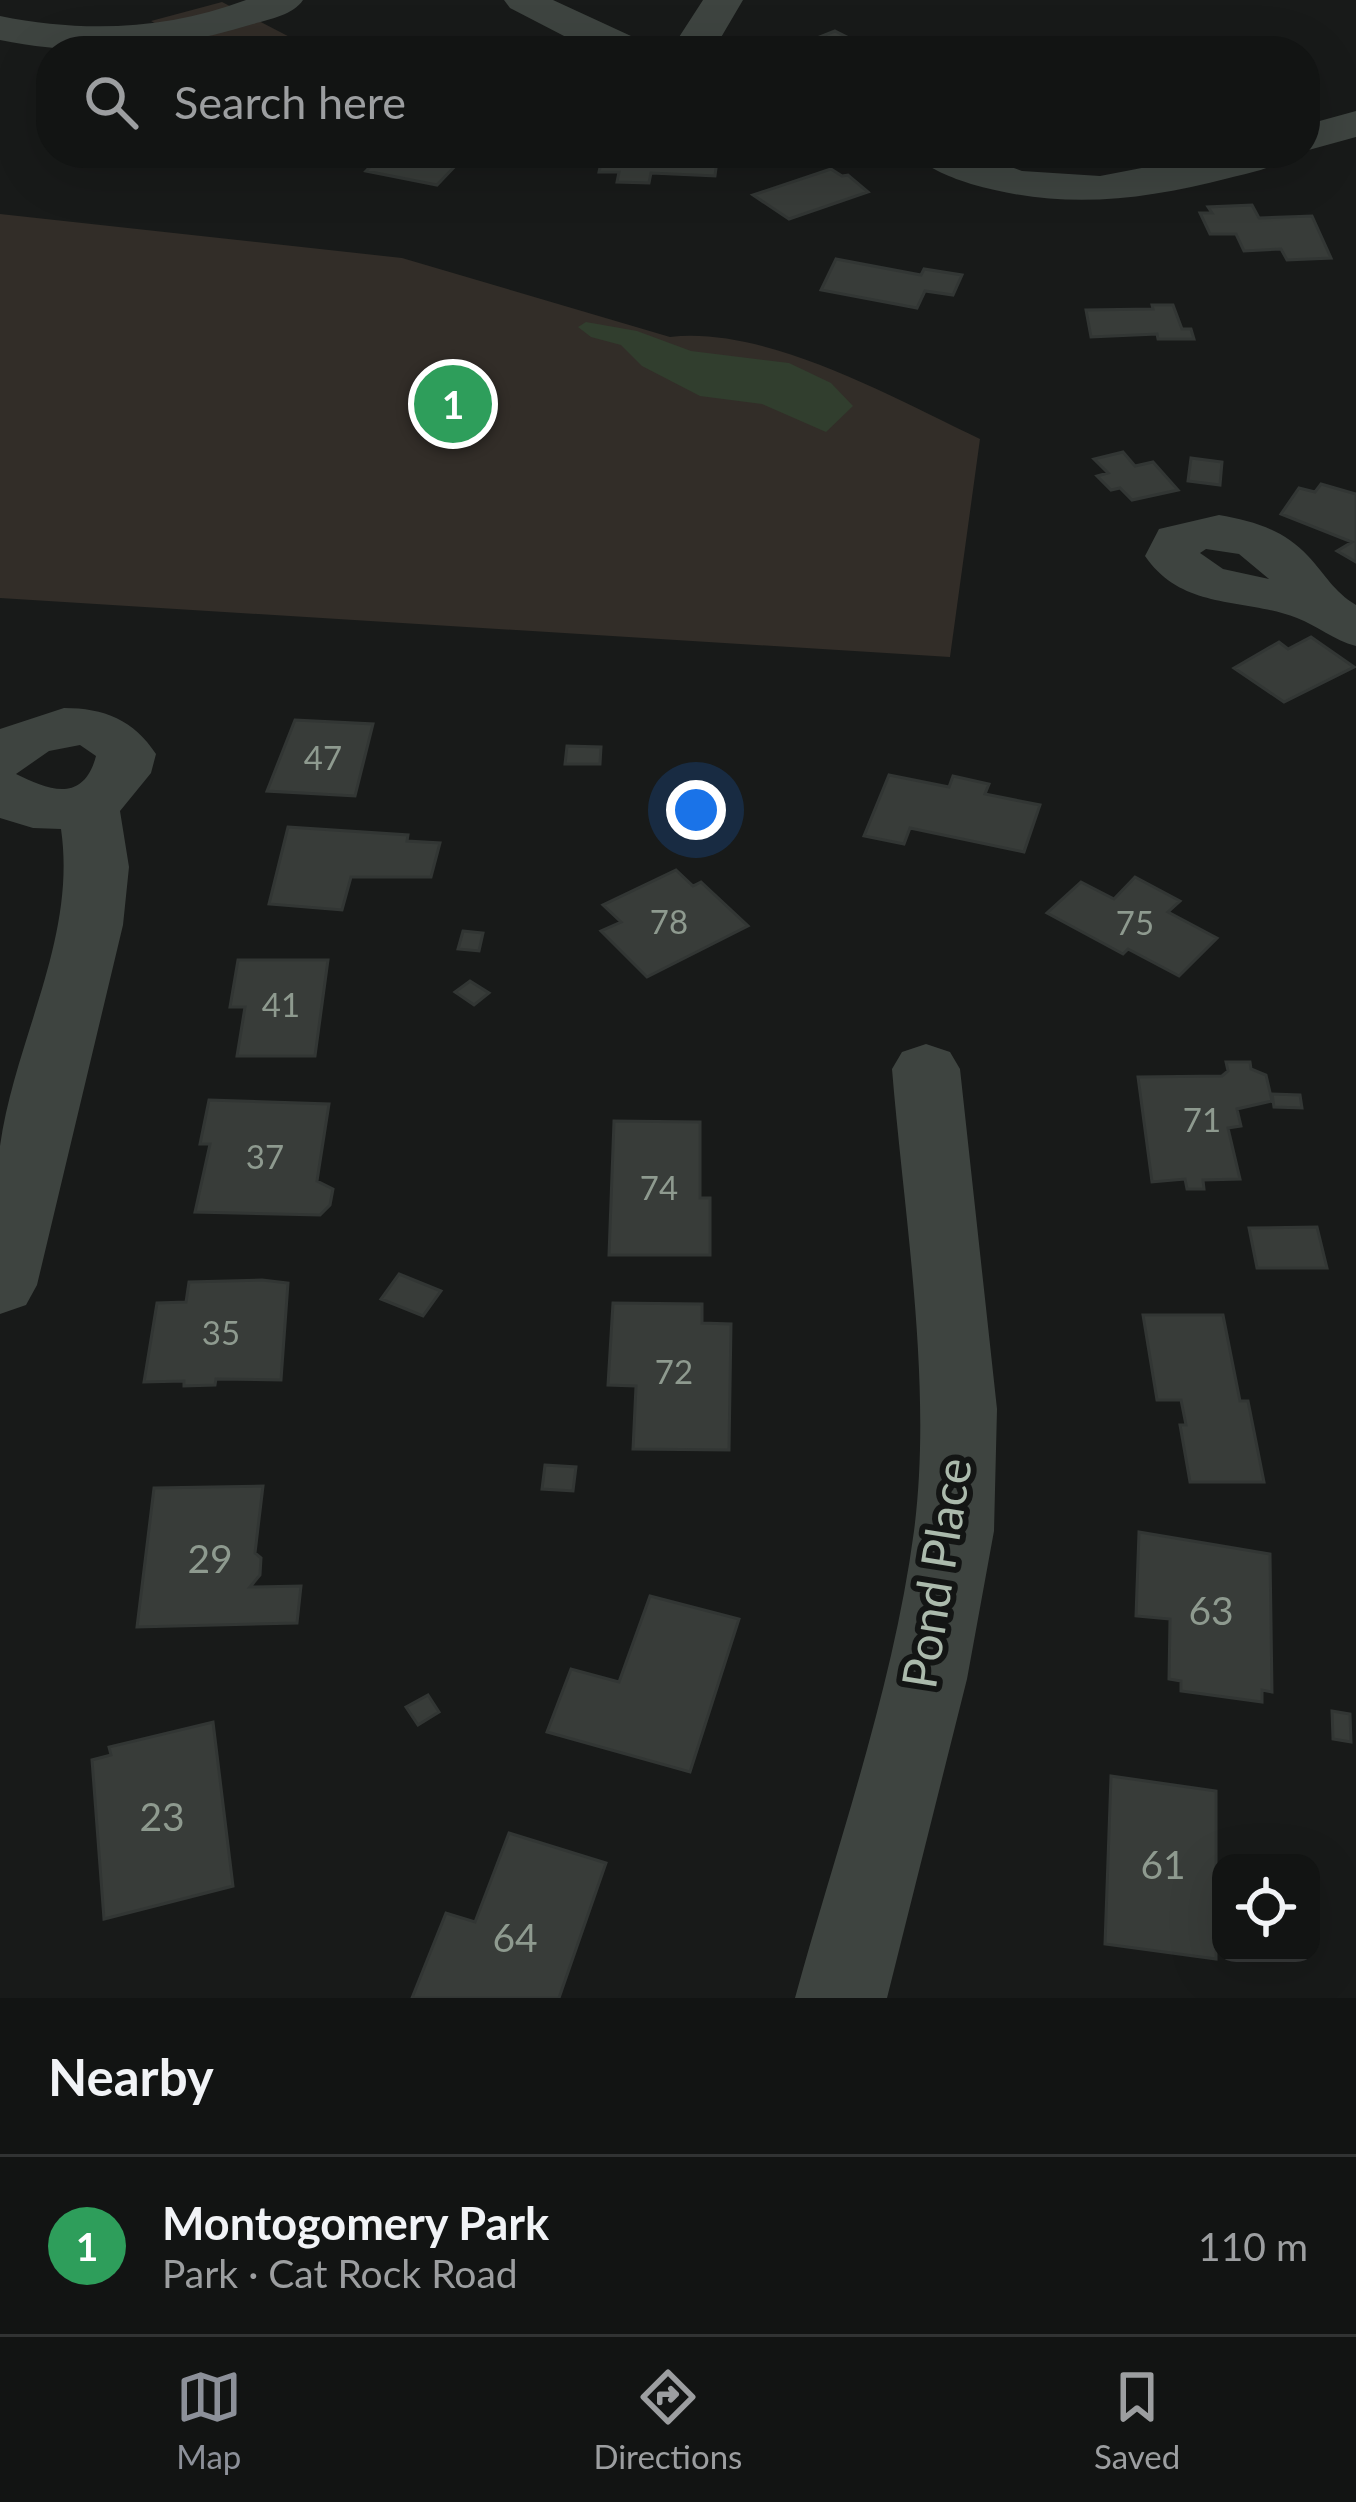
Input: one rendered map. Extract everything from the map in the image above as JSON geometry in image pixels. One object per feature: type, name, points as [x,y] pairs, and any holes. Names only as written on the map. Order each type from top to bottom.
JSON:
[{"type":"street","points":[[154,36],[219,23],[283,0]]},
{"type":"street","points":[[524,0],[592,36]]},
{"type":"street","points":[[704,36],[722,0]]},
{"type":"street","points":[[0,28],[53,36]]},
{"type":"street","points":[[1320,134],[1356,124]]},
{"type":"street","points":[[965,168],[1028,188],[1096,192],[1187,178],[1219,168]]},
{"type":"street","points":[[0,759],[28,736],[69,726],[107,734],[126,754],[126,768],[106,793],[88,802],[44,809],[24,806],[0,789]]},
{"type":"street","points":[[0,1285],[91,925],[98,867],[88,802]]},
{"type":"street","name":"Pond Place","points":[[841,1998],[926,1679],[954,1532],[959,1409],[926,1069]]},
{"type":"shaded area","points":[[222,2],[288,36],[178,36],[151,21]]},
{"type":"shaded area","points":[[0,214],[402,258],[670,337],[708,337],[788,354],[869,386],[980,439],[950,657],[0,598]]},
{"type":"shaded area","points":[[586,322],[637,331],[691,351],[789,363],[831,383],[853,406],[826,432],[762,404],[700,396],[642,366],[621,345],[591,337],[578,327]]},
{"type":"building","points":[[369,168],[453,168],[437,185],[366,171]]},
{"type":"building","points":[[600,168],[716,168],[715,176],[651,173],[649,183],[617,182],[619,172],[599,172]]},
{"type":"building","points":[[831,169],[848,175],[868,192],[789,219],[753,195]]},
{"type":"building","points":[[1252,205],[1259,218],[1312,216],[1331,258],[1287,260],[1281,249],[1244,251],[1236,234],[1210,234],[1200,213],[1212,213],[1208,207]]},
{"type":"building","points":[[836,259],[921,275],[924,269],[962,275],[953,295],[925,291],[917,308],[821,290]]},
{"type":"building","points":[[1152,305],[1173,305],[1182,329],[1191,329],[1194,339],[1158,339],[1157,334],[1091,337],[1086,310],[1153,309]]},
{"type":"building","points":[[1123,452],[1135,466],[1153,462],[1178,490],[1132,500],[1120,488],[1111,490],[1097,476],[1108,473],[1094,459]]},
{"type":"building","points":[[1191,458],[1222,462],[1220,485],[1188,481]]},
{"type":"building","points":[[1321,484],[1356,494],[1356,562],[1337,551],[1352,542],[1281,514],[1299,488],[1315,492]]},
{"type":"building","points":[[1311,637],[1354,667],[1284,702],[1234,668],[1279,642],[1288,649]]},
{"type":"building","points":[[295,720],[373,724],[355,796],[267,791]]},
{"type":"building","points":[[567,746],[601,747],[600,764],[565,764]]},
{"type":"building","points":[[889,775],[949,787],[953,776],[989,784],[985,794],[1040,805],[1024,852],[910,828],[904,844],[864,836]]},
{"type":"building","points":[[288,827],[408,835],[407,841],[440,843],[431,877],[351,877],[342,910],[269,904]]},
{"type":"building","points":[[676,870],[693,886],[701,882],[748,926],[647,977],[601,931],[621,922],[603,905]]},
{"type":"building","points":[[1135,877],[1180,901],[1168,912],[1217,938],[1179,976],[1128,949],[1123,954],[1047,913],[1081,882],[1114,899]]},
{"type":"building","points":[[463,931],[483,933],[479,951],[458,949]]},
{"type":"building","points":[[238,960],[328,960],[315,1056],[237,1056],[245,1007],[230,1007]]},
{"type":"building","points":[[470,981],[489,993],[474,1005],[455,992]]},
{"type":"building","points":[[1226,1062],[1250,1062],[1251,1069],[1266,1075],[1272,1101],[1237,1109],[1241,1126],[1228,1128],[1240,1179],[1203,1180],[1204,1189],[1187,1189],[1185,1179],[1152,1182],[1138,1077],[1222,1076],[1228,1071]]},
{"type":"building","points":[[1272,1094],[1300,1095],[1302,1108],[1274,1107]]},
{"type":"building","points":[[209,1100],[329,1104],[317,1181],[333,1189],[330,1205],[320,1215],[195,1212],[210,1144],[200,1144]]},
{"type":"building","points":[[614,1121],[700,1122],[700,1198],[710,1198],[710,1255],[609,1255]]},
{"type":"building","points":[[1317,1227],[1327,1268],[1257,1268],[1249,1228]]},
{"type":"building","points":[[399,1274],[441,1291],[423,1316],[381,1299]]},
{"type":"building","points":[[189,1282],[288,1283],[281,1380],[216,1379],[215,1385],[184,1386],[184,1381],[144,1382],[157,1303],[186,1302]]},
{"type":"building","points":[[613,1303],[702,1304],[702,1323],[731,1324],[729,1450],[633,1449],[636,1386],[608,1385]]},
{"type":"building","points":[[1143,1315],[1223,1315],[1240,1401],[1248,1401],[1264,1482],[1190,1482],[1180,1425],[1186,1425],[1181,1400],[1157,1400]]},
{"type":"building","points":[[545,1465],[576,1467],[573,1491],[542,1489]]},
{"type":"building","points":[[263,1486],[255,1553],[261,1558],[260,1575],[250,1587],[301,1586],[297,1623],[137,1627],[154,1488]]},
{"type":"building","points":[[1139,1532],[1270,1554],[1272,1692],[1262,1690],[1262,1702],[1181,1691],[1181,1681],[1169,1679],[1170,1619],[1136,1616]]},
{"type":"building","points":[[650,1596],[739,1619],[690,1772],[547,1732],[571,1669],[619,1682]]},
{"type":"building","points":[[428,1695],[439,1712],[418,1725],[406,1707]]},
{"type":"building","points":[[1332,1711],[1350,1714],[1351,1742],[1333,1739]]},
{"type":"building","points":[[213,1722],[233,1886],[104,1919],[92,1760],[111,1755],[109,1747]]},
{"type":"building","points":[[1111,1776],[1216,1791],[1212,1958],[1105,1944]]},
{"type":"building","points":[[509,1833],[606,1863],[559,1998],[412,1998],[446,1913],[475,1922]]},
{"type":"place","name":"Montogomery Park","points":[[453,404]]}]
